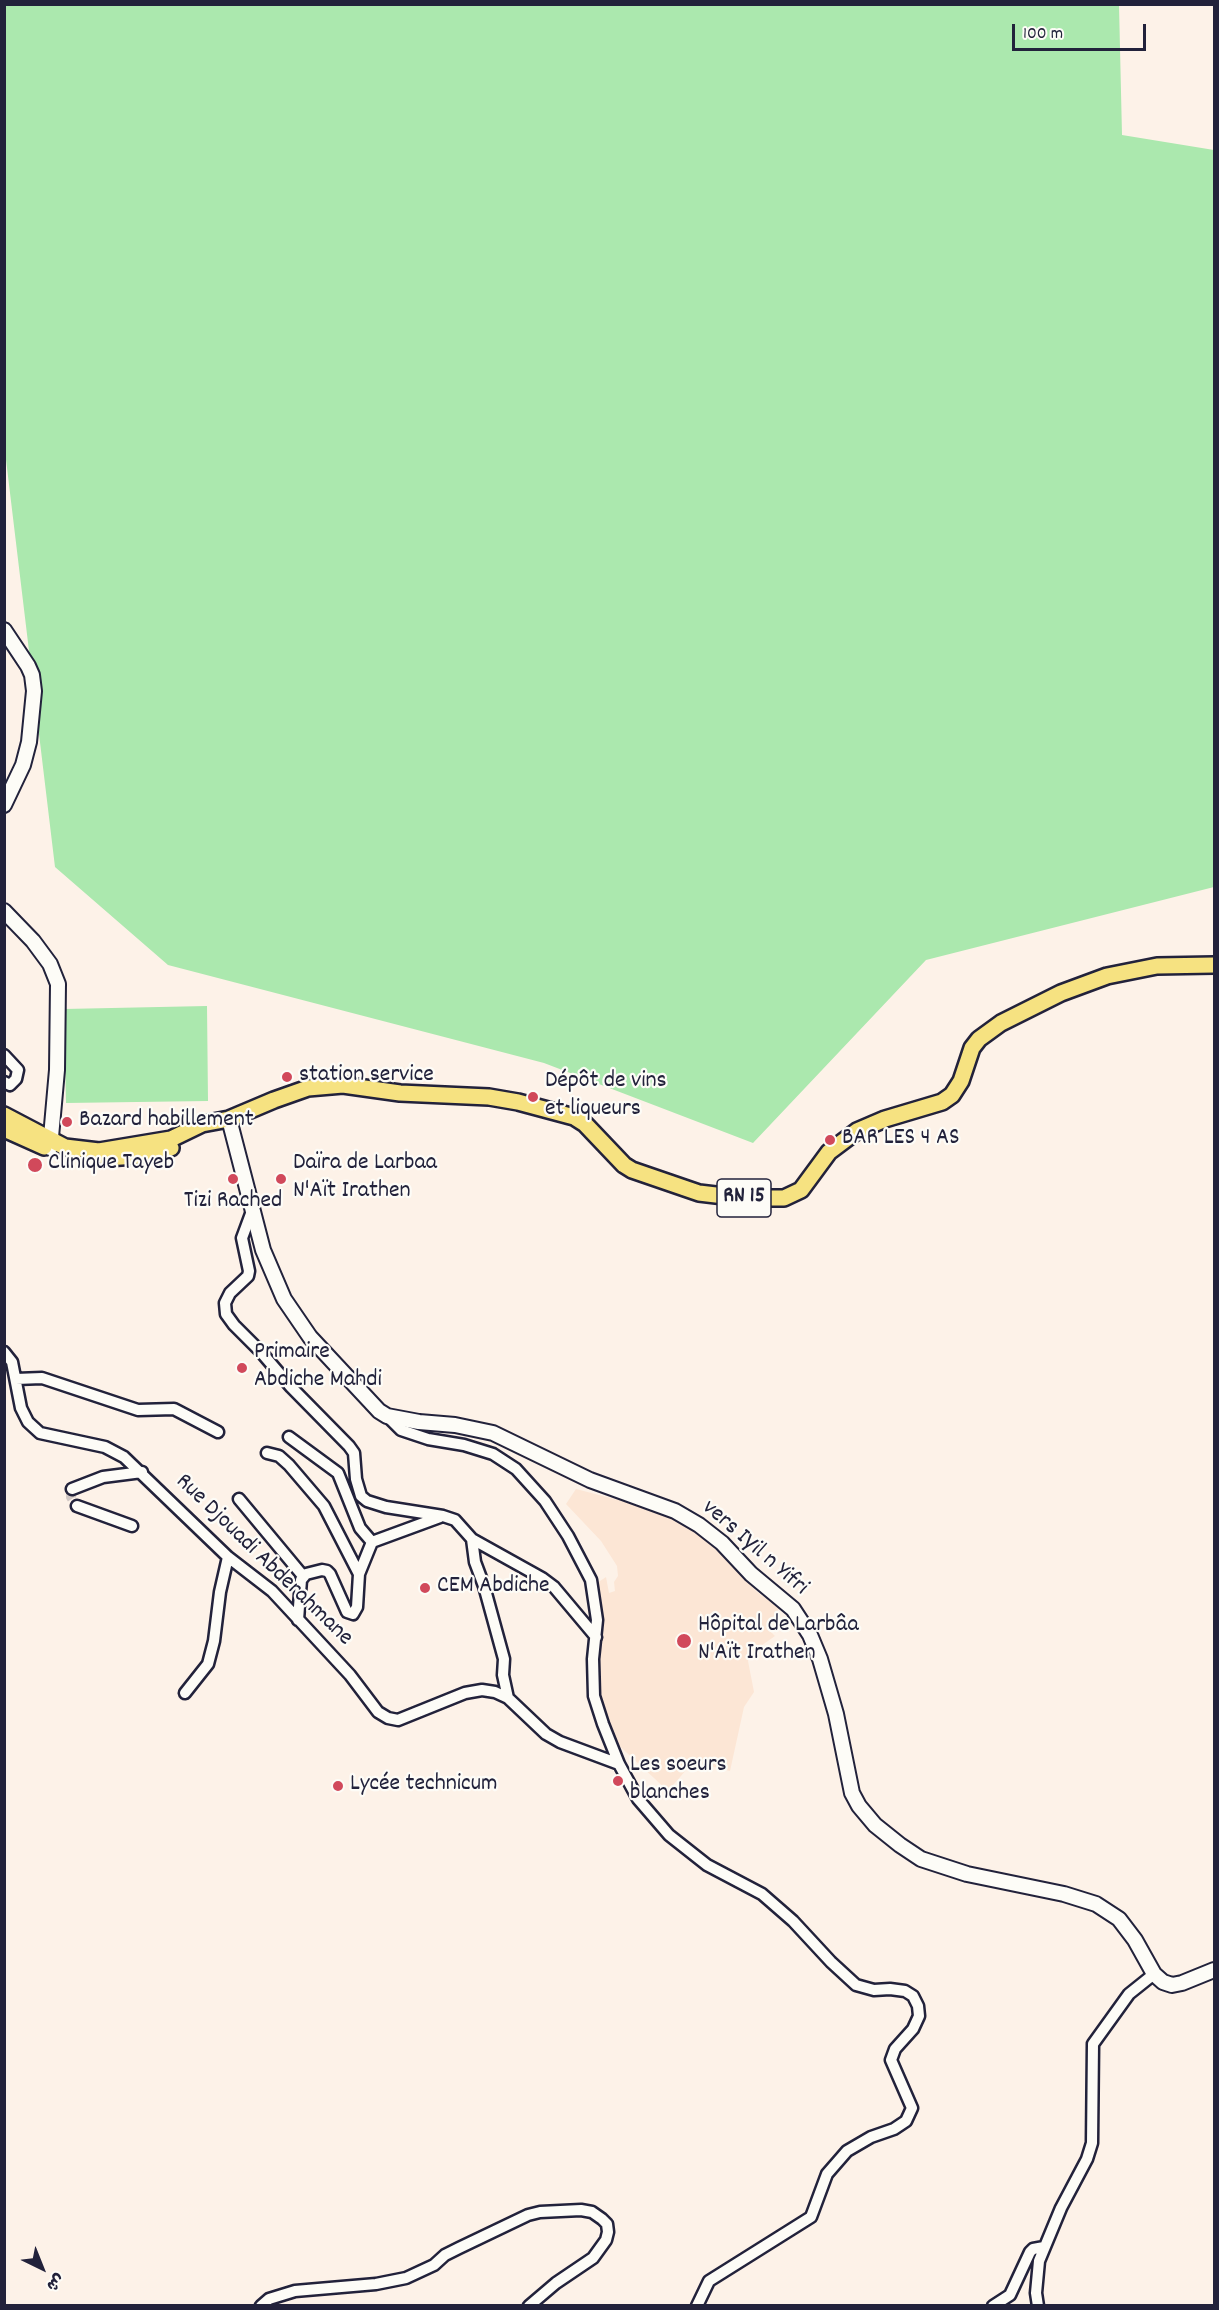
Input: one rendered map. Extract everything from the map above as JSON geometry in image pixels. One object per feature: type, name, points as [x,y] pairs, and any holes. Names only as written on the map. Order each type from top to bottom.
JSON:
[{"type":"main road","points":[[4,630],[28,666],[34,691],[29,742],[23,765],[4,805]]},
{"type":"main road","points":[[4,911],[33,941],[50,964],[58,984],[57,1070],[50,1144]]},
{"type":"main road","name":"RN 15","points":[[225,1120],[308,1088],[326,1086],[343,1085],[400,1093],[489,1097],[574,1117],[585,1124],[624,1165],[632,1170],[699,1193],[741,1198],[784,1198],[801,1190],[829,1152],[857,1131],[885,1119],[942,1102],[952,1095],[961,1081],[972,1048],[979,1039],[1001,1023],[1061,993],[1107,976],[1157,966],[1215,965]]},
{"type":"main road","points":[[4,1114],[50,1144]]},
{"type":"main road","points":[[4,1129],[50,1144],[99,1151],[171,1139],[202,1124],[225,1120]]},
{"type":"main road","name":"vers Iγil n Yifri","points":[[225,1120],[263,1250],[284,1299],[310,1337],[372,1405],[387,1416],[493,1432],[590,1480],[675,1511],[699,1525],[722,1543],[751,1574],[792,1609],[810,1635],[820,1659],[836,1714],[852,1793],[859,1806],[875,1825],[921,1859],[967,1874],[1064,1894],[1096,1904],[1119,1919],[1135,1940],[1154,1974]]},
{"type":"main road","points":[[1154,1974],[1163,1982],[1172,1985],[1195,1979],[1215,1970]]},
{"type":"street","points":[[4,1055],[18,1070],[16,1078],[10,1085],[4,1083]]},
{"type":"street","points":[[252,1211],[242,1238],[249,1270],[248,1276],[230,1293],[225,1303],[226,1314],[291,1387],[349,1446],[354,1453],[356,1479],[361,1496],[386,1507],[455,1520],[472,1539],[548,1582],[568,1602],[596,1637]]},
{"type":"street","name":"Rue Djouadi Abderahmane","points":[[4,1352],[12,1362],[21,1408],[28,1422],[40,1433],[105,1447],[124,1457],[228,1557],[272,1592],[350,1675],[371,1705],[388,1718],[398,1720],[465,1693],[482,1690],[495,1692],[508,1698],[546,1734],[560,1742],[620,1764]]},
{"type":"street","points":[[16,1379],[42,1378],[138,1410],[174,1409],[218,1432]]},
{"type":"street","points":[[387,1416],[401,1430],[428,1439],[464,1445],[493,1454],[516,1469],[545,1500],[568,1536],[591,1580],[597,1611],[593,1659],[594,1696],[620,1764],[638,1799],[669,1835],[707,1865],[762,1894],[856,1984],[874,1990],[905,1991],[913,1996],[918,2006],[919,2016],[913,2029],[895,2049],[891,2060],[912,2108],[906,2121],[847,2151],[827,2174],[811,2217],[709,2281],[697,2306]]},
{"type":"street","points":[[289,1437],[338,1473],[360,1528],[372,1542]]},
{"type":"street","points":[[267,1452],[279,1456],[289,1465],[324,1506],[359,1574]]},
{"type":"street","points":[[72,1489],[103,1478],[142,1472]]},
{"type":"street","points":[[238,1499],[303,1576],[298,1620]]},
{"type":"street","points":[[77,1506],[132,1526]]},
{"type":"street","points":[[303,1576],[309,1572],[327,1571],[346,1611],[351,1614],[356,1611],[359,1574],[372,1542],[443,1516]]},
{"type":"street","points":[[472,1539],[475,1562],[504,1659],[503,1675],[508,1698]]},
{"type":"street","points":[[184,1693],[208,1664],[228,1557]]},
{"type":"street","points":[[1038,2306],[1036,2293],[1039,2261],[1061,2208],[1082,2172],[1092,2143],[1093,2044],[1129,1994],[1154,1974]]},
{"type":"street","points":[[261,2306],[269,2299],[295,2291],[376,2284],[406,2278],[434,2265],[445,2255],[528,2215],[540,2212],[581,2210],[592,2212],[603,2219],[607,2224],[606,2240],[593,2258],[556,2283],[529,2306]]},
{"type":"street","points":[[993,2306],[1006,2299],[1015,2288],[1030,2252],[1033,2249],[1044,2247]]},
{"type":"shaded area","name":"Hôpital de Larbâa N'Aït Irathen","points":[[576,1489],[664,1512],[705,1535],[757,1592],[779,1608],[769,1630],[775,1636],[758,1648],[748,1661],[754,1692],[744,1707],[730,1771],[693,1762],[668,1791],[613,1740],[599,1703],[597,1646],[604,1627],[597,1583],[606,1577],[609,1593],[615,1591],[617,1566],[601,1541],[566,1504]]},
{"type":"green space","points":[[4,5],[1119,5],[1122,135],[1214,150],[1214,887],[926,960],[753,1143],[544,1063],[168,965],[55,867],[4,443]]},
{"type":"green space","points":[[207,1006],[208,1101],[66,1103],[64,1009]]},
{"type":"tunnel","points":[[72,1489],[71,1497],[77,1506]]},
{"type":"place","name":"station service","points":[[287,1077]]},
{"type":"place","name":"Dépôt de vins et liqueurs","points":[[533,1097]]},
{"type":"place","name":"Bazard habillement","points":[[67,1122]]},
{"type":"place","name":"BAR LES 4 AS","points":[[830,1140]]},
{"type":"place","name":"Clinique Tayeb","points":[[35,1165]]},
{"type":"place","name":"Tizi Rached","points":[[233,1179]]},
{"type":"place","name":"Daïra de Larbaa N'Aït Irathen","points":[[281,1179]]},
{"type":"place","name":"Primaire Abdiche Mahdi","points":[[242,1368]]},
{"type":"place","name":"CEM Abdiche","points":[[425,1588]]},
{"type":"place","name":"Hôpital de Larbâa N'Aït Irathen","points":[[684,1641]]},
{"type":"place","name":"Les soeurs blanches","points":[[618,1781]]},
{"type":"place","name":"Lycée technicum","points":[[338,1786]]}]
